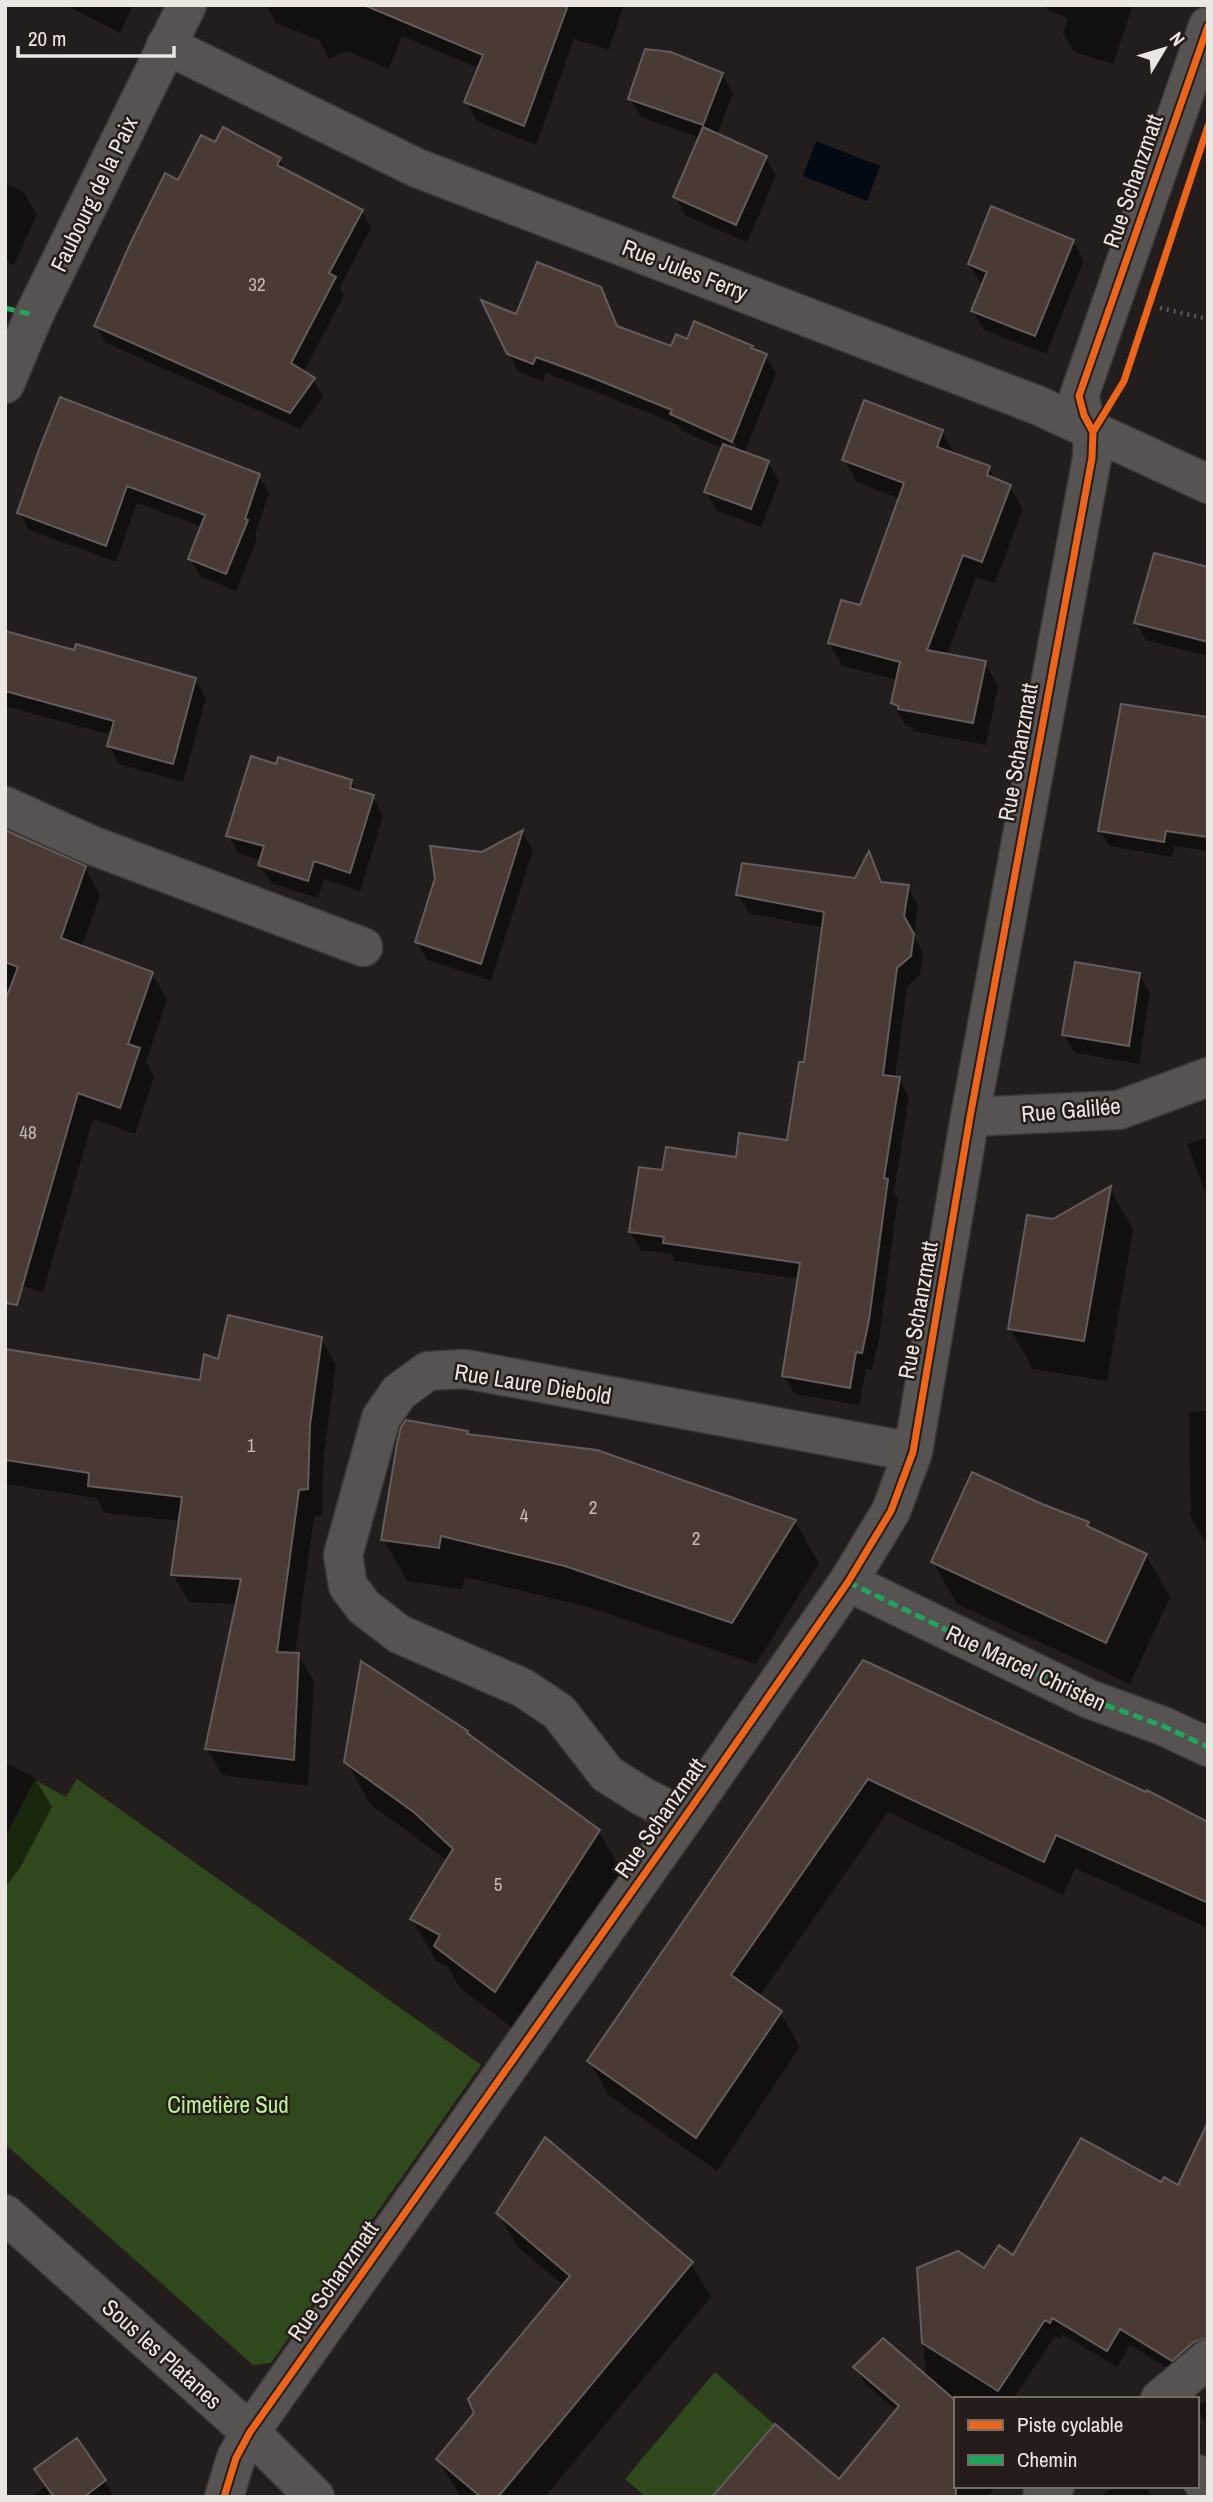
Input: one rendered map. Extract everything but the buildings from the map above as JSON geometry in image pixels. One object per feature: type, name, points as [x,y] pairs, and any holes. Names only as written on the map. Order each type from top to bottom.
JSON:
[{"type":"street","name":"Faubourg de la Paix","points":[[5,384],[34,315],[187,5]]},
{"type":"street","name":"Rue Schanzmatt","points":[[224,2497],[236,2458],[250,2432],[684,1818],[848,1582],[891,1511],[913,1452],[970,1117],[1092,458],[1093,432],[1083,415],[1079,396],[1208,26]]},
{"type":"street","name":"Rue Jules Ferry","points":[[166,46],[417,168],[1024,400],[1208,484]]},
{"type":"street","points":[[5,806],[91,845],[363,947]]},
{"type":"street","name":"Rue Galilée","points":[[970,1117],[1119,1110],[1208,1077]]},
{"type":"street","name":"Rue Laure Diebold","points":[[684,1818],[607,1774],[559,1712],[523,1688],[399,1634],[364,1607],[348,1586],[343,1555],[381,1418],[399,1392],[428,1371],[465,1369],[913,1452]]},
{"type":"street","name":"Rue Marcel Christen","points":[[848,1582],[1089,1699],[1163,1726],[1208,1747]]},
{"type":"street","name":"Sous les Platanes","points":[[5,2214],[250,2432],[315,2497]]},
{"type":"street","points":[[1162,2397],[1208,2359]]},
{"type":"path","points":[[1149,305],[1208,319]]},
{"type":"green space","name":"Cimetière Sud","points":[[77,1779],[481,2065],[271,2363],[253,2365],[5,2144],[5,1837],[35,1780],[66,1797]]},
{"type":"green space","points":[[715,2372],[774,2424],[712,2497],[646,2497],[625,2479]]},
{"type":"shaded area","points":[[816,141],[880,166],[867,201],[803,176]]},
{"type":"marked path","points":[[5,308],[34,315]]},
{"type":"marked path","points":[[848,1582],[1089,1699],[1163,1726],[1208,1747]]},
{"type":"cycle path","points":[[224,2497],[236,2458],[250,2432],[684,1818],[848,1582],[891,1511],[913,1452],[970,1117],[1092,458],[1093,432],[1084,415],[1079,396],[1208,26]]},
{"type":"cycle path","points":[[1093,432],[1124,381],[1208,126]]}]
